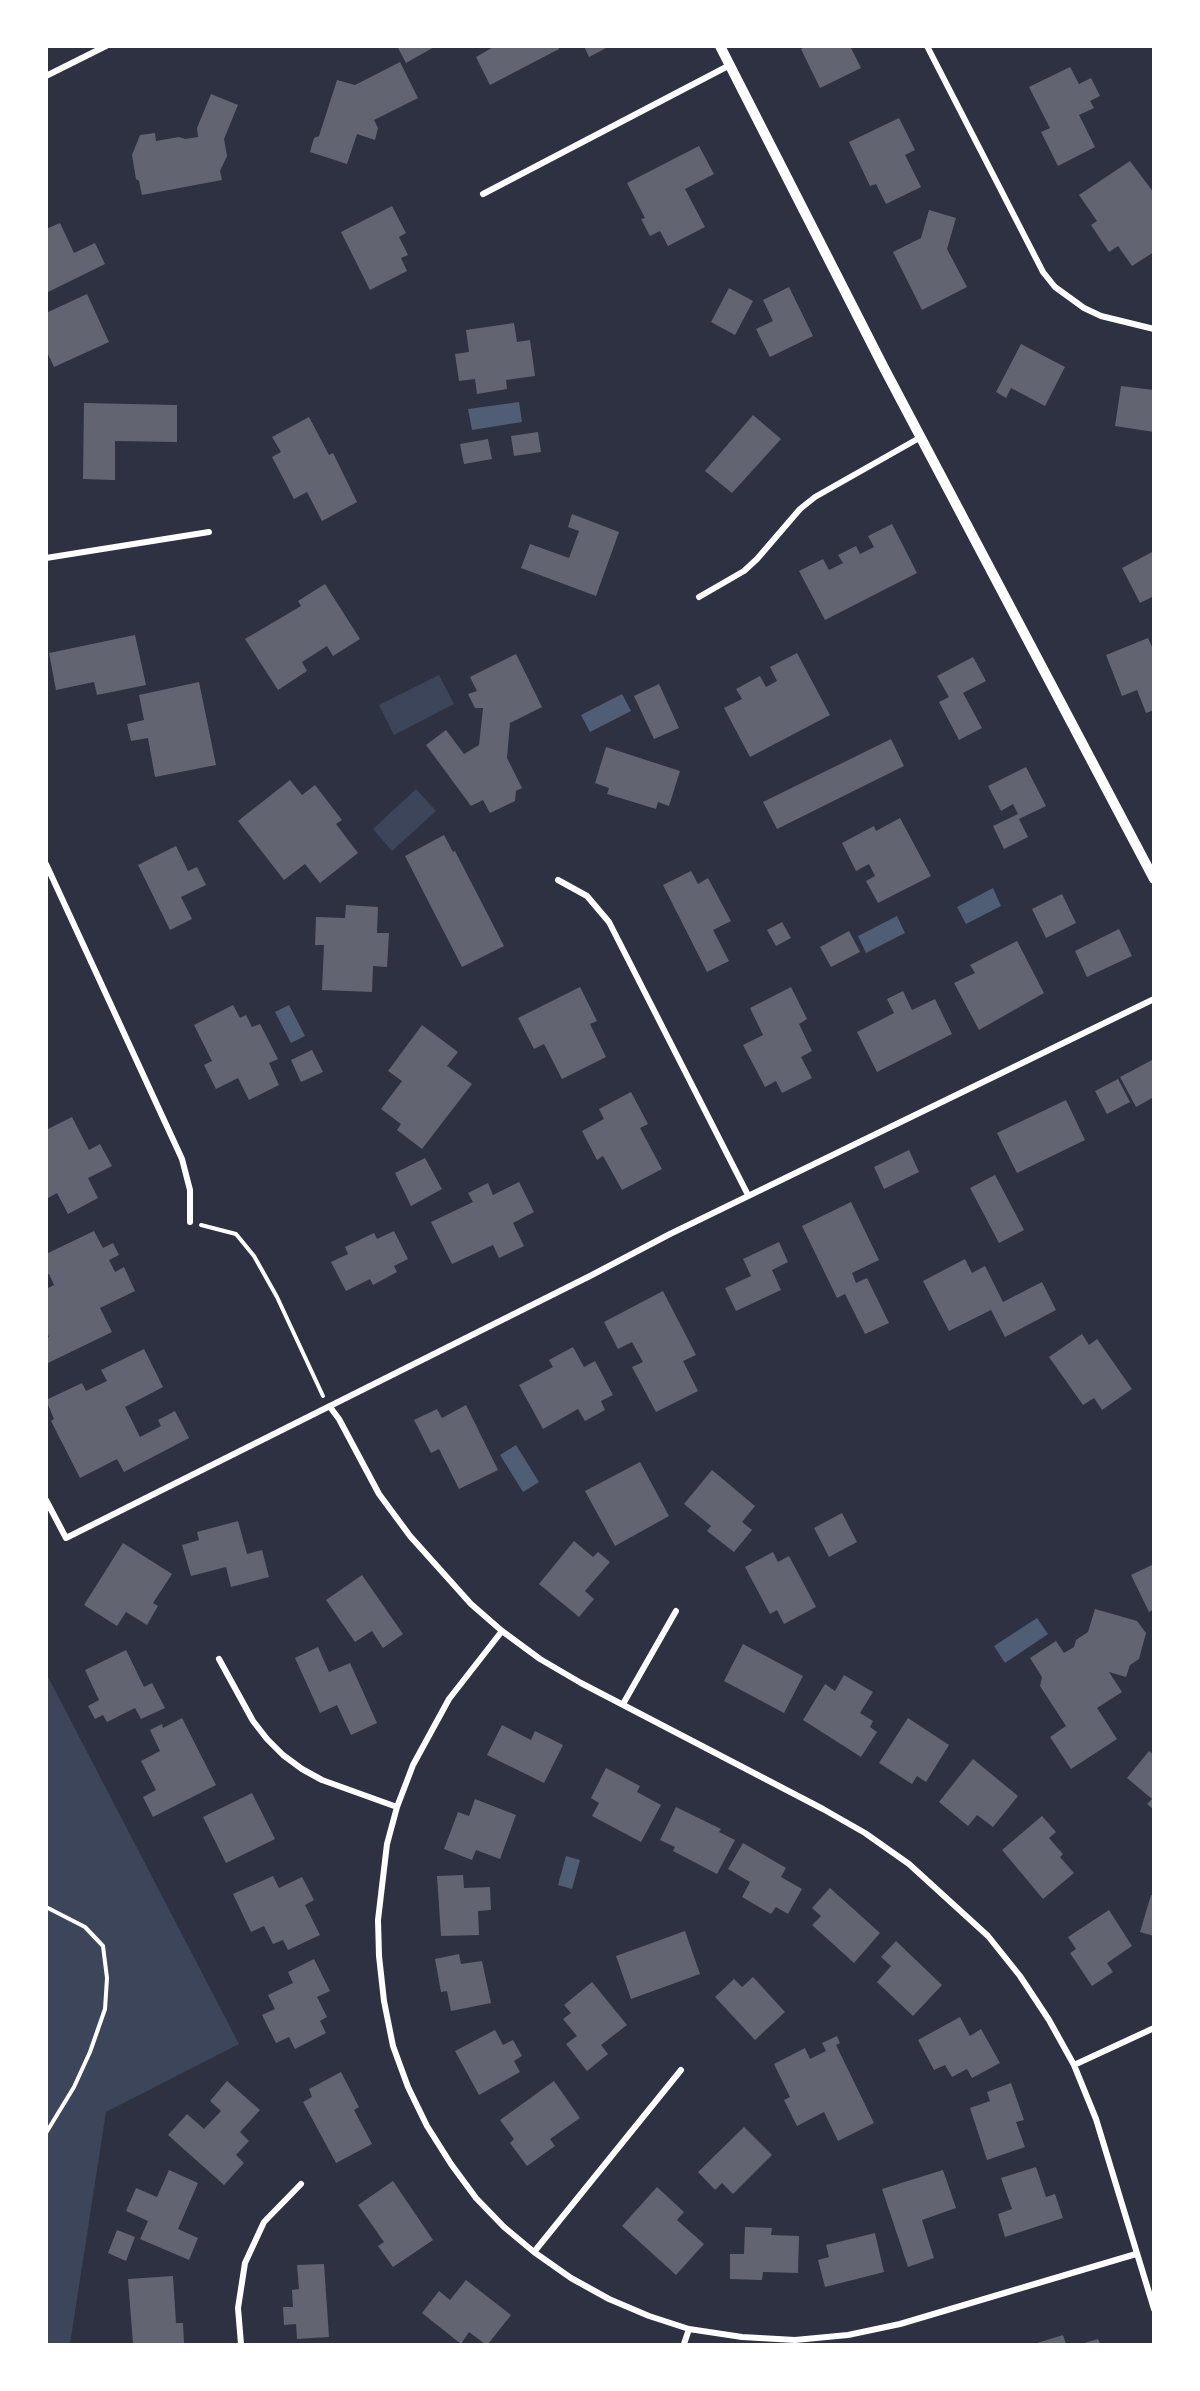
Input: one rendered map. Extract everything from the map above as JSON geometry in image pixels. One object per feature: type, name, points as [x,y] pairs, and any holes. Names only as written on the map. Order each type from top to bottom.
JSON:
[{"type":"street","points":[[46,76],[106,46]]},
{"type":"street","points":[[720,46],[921,437],[1154,879]]},
{"type":"street","points":[[927,46],[1044,272],[1055,287],[1084,308],[1101,316],[1154,329]]},
{"type":"street","points":[[483,194],[730,65]]},
{"type":"street","points":[[699,597],[744,571],[800,509],[815,497],[921,437]]},
{"type":"street","points":[[46,558],[209,532]]},
{"type":"street","points":[[46,864],[182,1159],[190,1190],[190,1222]]},
{"type":"street","points":[[558,880],[587,896],[609,922],[748,1195]]},
{"type":"street","points":[[46,1500],[66,1538],[748,1195],[1154,999]]},
{"type":"street","points":[[330,1407],[339,1419],[379,1494],[410,1536],[471,1604],[502,1631],[540,1659],[865,1833],[909,1864],[988,1936],[1020,1976],[1049,2020],[1074,2065],[1096,2119],[1154,2309]]},
{"type":"street","points":[[623,1704],[676,1611]]},
{"type":"street","points":[[502,1631],[449,1699],[413,1765],[397,1807],[387,1844],[378,1920],[384,2001],[393,2046],[408,2087],[451,2164],[490,2212],[534,2252],[571,2278],[609,2299],[649,2316],[689,2328],[742,2337],[795,2340],[848,2335],[900,2324],[1136,2254]]},
{"type":"street","points":[[219,1659],[253,1721],[283,1755],[322,1780],[397,1807]]},
{"type":"street","points":[[1074,2065],[1154,2028]]},
{"type":"street","points":[[534,2252],[681,2070]]},
{"type":"street","points":[[241,2344],[238,2308],[245,2263],[264,2222],[301,2184]]},
{"type":"street","points":[[684,2344],[689,2328]]},
{"type":"path","points":[[190,1222],[236,1234],[254,1256],[277,1297],[321,1393],[330,1407]]},
{"type":"path","points":[[46,1907],[84,1927],[103,1946],[107,1978],[105,2009],[90,2052],[74,2087],[46,2133]]},
{"type":"shaded area","points":[[519,402],[522,422],[472,430],[468,409]]},
{"type":"shaded area","points":[[439,675],[454,704],[394,735],[379,705]]},
{"type":"shaded area","points":[[622,694],[631,711],[590,732],[581,715]]},
{"type":"shaded area","points":[[416,789],[436,811],[392,851],[373,829]]},
{"type":"shaded area","points":[[993,888],[1001,906],[966,924],[957,907]]},
{"type":"shaded area","points":[[897,916],[905,933],[866,953],[858,936]]},
{"type":"shaded area","points":[[289,1005],[305,1036],[291,1043],[275,1012]]},
{"type":"shaded area","points":[[516,1445],[539,1482],[523,1492],[500,1455]]},
{"type":"shaded area","points":[[1037,1618],[1048,1634],[1005,1663],[994,1646]]},
{"type":"shaded area","points":[[46,1673],[239,2044],[106,2112],[70,2344],[46,2344]]},
{"type":"shaded area","points":[[566,1856],[580,1860],[572,1889],[558,1885]]},
{"type":"building","points":[[397,46],[436,46],[406,63]]},
{"type":"building","points":[[495,46],[558,46],[559,49],[490,85],[476,57]]},
{"type":"building","points":[[584,46],[610,46],[589,57]]},
{"type":"building","points":[[807,46],[850,46],[861,68],[820,88],[801,49]]},
{"type":"building","points":[[400,62],[418,98],[374,120],[378,128],[375,140],[357,134],[347,164],[310,152],[314,138],[319,136],[337,80],[355,85]]},
{"type":"building","points":[[1070,67],[1079,84],[1091,78],[1100,96],[1090,101],[1094,108],[1079,115],[1095,147],[1058,166],[1041,132],[1050,128],[1029,87]]},
{"type":"building","points":[[211,94],[238,105],[224,139],[227,156],[220,171],[222,180],[142,195],[139,181],[136,179],[132,155],[140,135],[155,133],[156,141],[179,137],[185,139],[198,137],[197,128]]},
{"type":"building","points":[[899,118],[915,150],[905,155],[921,187],[886,204],[876,184],[870,186],[849,142]]},
{"type":"building","points":[[699,146],[714,174],[685,189],[705,227],[668,246],[660,231],[650,236],[641,219],[645,218],[627,183]]},
{"type":"building","points":[[1130,161],[1154,193],[1154,252],[1132,266],[1118,246],[1109,252],[1091,225],[1097,221],[1079,195]]},
{"type":"building","points":[[392,206],[406,233],[399,237],[408,255],[401,258],[407,271],[370,290],[341,232]]},
{"type":"building","points":[[929,210],[956,218],[947,249],[967,287],[922,310],[893,252],[921,238]]},
{"type":"building","points":[[60,223],[74,253],[95,243],[105,264],[46,293],[46,229]]},
{"type":"building","points":[[789,287],[813,336],[770,357],[756,329],[773,321],[763,300]]},
{"type":"building","points":[[729,288],[753,301],[735,335],[711,322]]},
{"type":"building","points":[[87,294],[109,342],[54,367],[46,350],[46,313]]},
{"type":"building","points":[[514,323],[517,342],[530,340],[535,376],[506,380],[507,389],[477,394],[475,379],[459,381],[455,354],[469,352],[466,330]]},
{"type":"building","points":[[1021,344],[1065,367],[1045,406],[1011,388],[1006,398],[996,392]]},
{"type":"building","points":[[1121,386],[1154,390],[1154,432],[1115,426]]},
{"type":"building","points":[[84,403],[177,405],[177,442],[115,441],[115,480],[83,479]]},
{"type":"building","points":[[753,415],[781,439],[732,493],[705,471]]},
{"type":"building","points":[[309,417],[329,455],[333,453],[357,502],[322,521],[307,492],[294,499],[272,457],[281,452],[272,437]]},
{"type":"building","points":[[538,432],[541,452],[514,456],[511,436]]},
{"type":"building","points":[[488,439],[492,459],[464,464],[460,444]]},
{"type":"building","points":[[572,514],[619,532],[596,596],[521,568],[530,544],[569,558],[579,531],[568,527]]},
{"type":"building","points":[[892,524],[917,573],[825,620],[799,571],[823,559],[829,570],[843,563],[838,555],[856,546],[860,554],[874,547],[868,536]]},
{"type":"building","points":[[1154,551],[1154,596],[1140,603],[1122,568]]},
{"type":"building","points":[[325,584],[360,639],[333,656],[327,646],[302,662],[307,671],[278,690],[245,639],[301,606],[298,601]]},
{"type":"building","points":[[135,635],[146,685],[97,695],[94,682],[56,690],[49,653]]},
{"type":"building","points":[[1148,638],[1154,651],[1154,710],[1146,713],[1137,690],[1122,696],[1106,655]]},
{"type":"building","points":[[797,653],[830,715],[750,757],[724,708],[742,699],[736,689],[760,676],[766,687],[777,681],[770,667]]},
{"type":"building","points":[[516,654],[542,707],[510,723],[507,758],[522,788],[516,791],[515,801],[490,813],[483,800],[471,806],[426,745],[446,730],[464,754],[479,745],[483,708],[475,708],[468,694],[477,691],[470,677]]},
{"type":"building","points":[[973,657],[986,681],[963,693],[982,728],[959,740],[939,702],[949,697],[937,676]]},
{"type":"building","points":[[199,682],[216,765],[155,777],[148,738],[131,741],[127,724],[144,720],[139,695]]},
{"type":"building","points":[[659,684],[679,728],[654,739],[634,696]]},
{"type":"building","points":[[891,739],[904,766],[777,829],[763,802]]},
{"type":"building","points":[[606,747],[680,771],[669,806],[658,802],[656,809],[607,794],[609,788],[595,783]]},
{"type":"building","points":[[1026,767],[1046,806],[1019,819],[1028,837],[1004,849],[993,826],[1018,814],[1013,804],[1001,811],[988,786]]},
{"type":"building","points":[[290,780],[302,795],[315,785],[342,820],[336,824],[358,853],[320,883],[305,864],[284,880],[238,821]]},
{"type":"building","points":[[900,818],[931,876],[878,903],[866,881],[875,876],[869,864],[856,871],[842,843],[874,826],[876,831]]},
{"type":"building","points":[[444,835],[453,852],[455,851],[504,946],[462,967],[405,856]]},
{"type":"building","points":[[176,846],[188,871],[197,867],[206,885],[181,897],[192,919],[170,930],[138,865]]},
{"type":"building","points":[[691,871],[698,884],[708,878],[731,921],[713,930],[729,961],[707,972],[663,885]]},
{"type":"building","points":[[1062,894],[1076,923],[1046,938],[1032,909]]},
{"type":"building","points":[[346,905],[378,907],[377,933],[389,933],[387,967],[373,966],[372,992],[322,990],[324,945],[315,945],[316,917],[345,918]]},
{"type":"building","points":[[782,922],[791,938],[776,946],[767,930]]},
{"type":"building","points":[[1119,929],[1132,956],[1087,977],[1075,951]]},
{"type":"building","points":[[849,931],[860,952],[831,967],[820,947]]},
{"type":"building","points":[[1017,941],[1044,993],[979,1030],[954,983],[975,973],[970,965]]},
{"type":"building","points":[[580,987],[597,1021],[590,1024],[606,1057],[562,1079],[544,1044],[534,1049],[518,1018]]},
{"type":"building","points":[[791,987],[807,1019],[799,1024],[812,1051],[801,1057],[812,1078],[782,1093],[776,1081],[765,1087],[743,1045],[763,1035],[750,1008]]},
{"type":"building","points":[[903,991],[912,1010],[935,999],[952,1034],[877,1072],[857,1032],[894,1013],[887,999]]},
{"type":"building","points":[[233,1005],[240,1018],[246,1015],[252,1027],[260,1024],[278,1059],[269,1063],[279,1085],[249,1100],[238,1078],[216,1089],[204,1065],[212,1061],[194,1025]]},
{"type":"building","points":[[422,1025],[458,1052],[447,1066],[472,1084],[422,1149],[397,1130],[401,1124],[381,1109],[402,1081],[388,1071]]},
{"type":"building","points":[[312,1050],[323,1072],[301,1082],[291,1060]]},
{"type":"building","points":[[1154,1059],[1154,1097],[1136,1107],[1120,1077]]},
{"type":"building","points":[[1118,1079],[1130,1102],[1107,1114],[1095,1091]]},
{"type":"building","points":[[631,1092],[648,1124],[640,1128],[662,1169],[622,1190],[603,1156],[597,1160],[582,1131],[604,1119],[599,1109]]},
{"type":"building","points":[[1066,1100],[1085,1140],[1017,1173],[997,1133]]},
{"type":"building","points":[[72,1117],[89,1150],[100,1144],[112,1166],[88,1178],[98,1198],[68,1214],[57,1193],[48,1198],[46,1196],[46,1130]]},
{"type":"building","points":[[909,1150],[919,1172],[884,1189],[874,1167]]},
{"type":"building","points":[[425,1158],[442,1189],[411,1206],[395,1173]]},
{"type":"building","points":[[995,1175],[1024,1230],[999,1243],[970,1188]]},
{"type":"building","points":[[519,1182],[534,1212],[513,1223],[524,1246],[499,1258],[493,1245],[452,1264],[431,1222],[473,1202],[468,1193],[488,1183],[493,1195]]},
{"type":"building","points":[[851,1202],[879,1260],[852,1273],[856,1283],[867,1278],[889,1323],[865,1334],[845,1294],[837,1298],[802,1226]]},
{"type":"building","points":[[94,1231],[103,1248],[113,1243],[119,1255],[109,1260],[115,1272],[124,1267],[135,1291],[100,1308],[112,1332],[46,1364],[46,1338],[49,1337],[46,1331],[46,1289],[54,1285],[49,1274],[46,1275],[46,1254]]},
{"type":"building","points":[[394,1231],[408,1259],[394,1266],[397,1272],[373,1285],[370,1279],[346,1291],[331,1262],[348,1254],[345,1247],[374,1233],[377,1239]]},
{"type":"building","points":[[779,1242],[788,1262],[772,1270],[781,1290],[736,1311],[725,1288],[751,1276],[743,1259]]},
{"type":"building","points":[[965,1259],[972,1273],[985,1266],[1003,1302],[1042,1282],[1056,1310],[1005,1337],[991,1310],[949,1331],[923,1281]]},
{"type":"building","points":[[663,1291],[696,1355],[683,1361],[698,1391],[656,1412],[632,1367],[643,1362],[632,1342],[618,1349],[604,1322]]},
{"type":"building","points":[[1082,1334],[1089,1345],[1097,1339],[1132,1389],[1102,1410],[1094,1398],[1083,1405],[1049,1357]]},
{"type":"building","points":[[573,1347],[584,1367],[595,1361],[613,1395],[601,1401],[605,1410],[585,1421],[578,1409],[543,1429],[519,1385],[553,1367],[549,1360]]},
{"type":"building","points":[[144,1349],[163,1387],[125,1407],[140,1437],[161,1426],[158,1420],[175,1411],[189,1438],[124,1472],[117,1459],[80,1478],[51,1421],[54,1419],[46,1400],[82,1383],[86,1391],[107,1381],[101,1370]]},
{"type":"building","points":[[466,1405],[498,1470],[459,1489],[439,1449],[431,1453],[414,1420],[437,1409],[442,1418]]},
{"type":"building","points":[[640,1462],[669,1516],[615,1546],[585,1491]]},
{"type":"building","points":[[712,1470],[755,1506],[742,1522],[752,1530],[734,1552],[707,1531],[711,1526],[684,1504]]},
{"type":"building","points":[[842,1513],[857,1542],[829,1557],[814,1528]]},
{"type":"building","points":[[238,1521],[247,1554],[262,1550],[269,1577],[231,1587],[226,1567],[191,1576],[182,1545],[199,1540],[197,1532]]},
{"type":"building","points":[[574,1541],[593,1557],[598,1552],[610,1562],[585,1591],[594,1599],[579,1617],[539,1584]]},
{"type":"building","points":[[123,1543],[172,1574],[153,1603],[158,1606],[147,1625],[126,1612],[117,1626],[84,1605]]},
{"type":"building","points":[[773,1552],[778,1562],[789,1556],[816,1607],[784,1624],[777,1610],[770,1614],[745,1567]]},
{"type":"building","points":[[1154,1564],[1154,1609],[1149,1612],[1131,1575]]},
{"type":"building","points":[[362,1575],[403,1634],[383,1648],[372,1631],[355,1642],[326,1600]]},
{"type":"building","points":[[1095,1609],[1137,1621],[1146,1633],[1139,1659],[1130,1665],[1126,1677],[1109,1672],[1122,1692],[1097,1708],[1117,1739],[1071,1769],[1050,1737],[1066,1726],[1040,1686],[1042,1677],[1030,1658],[1056,1641],[1064,1653],[1074,1647],[1076,1640],[1088,1632]]},
{"type":"building","points":[[743,1644],[803,1676],[784,1713],[724,1681]]},
{"type":"building","points":[[318,1647],[329,1672],[350,1663],[377,1723],[351,1735],[337,1705],[320,1713],[295,1658]]},
{"type":"building","points":[[126,1650],[144,1687],[152,1683],[165,1708],[141,1719],[135,1708],[107,1722],[103,1715],[95,1719],[88,1706],[99,1700],[85,1670]]},
{"type":"building","points":[[844,1675],[873,1692],[860,1713],[873,1721],[870,1727],[877,1732],[861,1757],[803,1720],[825,1684],[835,1691]]},
{"type":"building","points":[[182,1718],[216,1785],[153,1817],[143,1797],[156,1790],[141,1761],[160,1751],[150,1730],[162,1724],[163,1728]]},
{"type":"building","points":[[908,1718],[949,1745],[926,1782],[917,1776],[912,1784],[879,1763]]},
{"type":"building","points":[[502,1725],[531,1740],[535,1731],[563,1745],[544,1783],[487,1755]]},
{"type":"building","points":[[1149,1751],[1154,1755],[1154,1810],[1147,1804],[1152,1799],[1127,1778]]},
{"type":"building","points":[[973,1759],[1018,1796],[993,1827],[977,1815],[968,1826],[939,1802]]},
{"type":"building","points":[[606,1768],[640,1786],[637,1792],[661,1805],[641,1842],[592,1816],[599,1803],[591,1798]]},
{"type":"building","points":[[252,1793],[275,1839],[226,1863],[203,1817]]},
{"type":"building","points":[[475,1799],[516,1815],[500,1859],[476,1850],[472,1860],[444,1849],[458,1812],[469,1816]]},
{"type":"building","points":[[676,1807],[721,1829],[719,1832],[735,1840],[717,1874],[673,1851],[675,1847],[660,1840]]},
{"type":"building","points":[[1042,1816],[1056,1832],[1049,1838],[1063,1854],[1060,1857],[1074,1873],[1043,1899],[1002,1850]]},
{"type":"building","points":[[743,1843],[786,1868],[781,1877],[802,1889],[788,1914],[776,1907],[771,1914],[742,1897],[750,1882],[728,1869]]},
{"type":"building","points":[[463,1875],[464,1888],[490,1887],[491,1910],[478,1911],[479,1935],[441,1936],[437,1876]]},
{"type":"building","points":[[273,1876],[279,1888],[302,1877],[314,1900],[305,1905],[320,1935],[288,1950],[283,1940],[273,1944],[264,1926],[251,1932],[233,1894]]},
{"type":"building","points":[[830,1888],[880,1933],[854,1963],[812,1925],[821,1916],[812,1908]]},
{"type":"building","points":[[1151,1895],[1154,1896],[1154,1936],[1140,1932]]},
{"type":"building","points":[[1109,1910],[1132,1946],[1107,1963],[1113,1972],[1092,1986],[1070,1953],[1076,1949],[1068,1937]]},
{"type":"building","points":[[685,1931],[700,1974],[631,1999],[616,1956]]},
{"type":"building","points":[[896,1941],[942,1985],[913,2016],[877,1982],[891,1966],[881,1957]]},
{"type":"building","points":[[459,1954],[461,1964],[482,1961],[491,2003],[451,2011],[447,1991],[441,1992],[435,1959]]},
{"type":"building","points":[[314,1959],[330,1991],[317,1997],[327,2017],[320,2021],[326,2033],[295,2049],[289,2037],[276,2043],[262,2015],[275,2009],[268,1995],[293,1983],[288,1972]]},
{"type":"building","points":[[753,1977],[785,2012],[755,2040],[715,1997],[734,1979],[742,1987]]},
{"type":"building","points":[[592,1982],[627,2025],[601,2045],[608,2054],[587,2071],[566,2044],[577,2036],[563,2019],[571,2013],[564,2005]]},
{"type":"building","points":[[960,2017],[970,2036],[981,2029],[1000,2063],[972,2078],[967,2069],[952,2077],[945,2065],[934,2070],[918,2040]]},
{"type":"building","points":[[495,2030],[503,2045],[513,2040],[522,2056],[514,2061],[520,2072],[479,2095],[455,2051]]},
{"type":"building","points":[[837,2036],[840,2043],[836,2045],[874,2123],[838,2141],[824,2112],[797,2126],[784,2100],[790,2097],[774,2064],[805,2048],[810,2059],[826,2051],[822,2043]]},
{"type":"building","points":[[341,2072],[359,2107],[354,2110],[372,2144],[336,2163],[303,2102],[312,2097],[309,2089]]},
{"type":"building","points":[[227,2081],[260,2110],[240,2132],[249,2141],[236,2155],[244,2163],[224,2185],[168,2135],[187,2114],[204,2129],[221,2111],[210,2101]]},
{"type":"building","points":[[554,2081],[580,2118],[550,2139],[555,2146],[527,2166],[510,2143],[514,2139],[500,2120]]},
{"type":"building","points":[[1011,2083],[1024,2120],[1016,2122],[1025,2147],[987,2160],[970,2108],[990,2101],[987,2092]]},
{"type":"building","points":[[744,2127],[772,2155],[733,2194],[722,2183],[715,2190],[698,2172]]},
{"type":"building","points":[[1036,2167],[1046,2197],[1055,2194],[1063,2218],[1005,2237],[998,2214],[1012,2209],[1001,2178]]},
{"type":"building","points":[[169,2170],[198,2183],[178,2229],[198,2238],[189,2260],[140,2239],[148,2221],[126,2211],[136,2188],[157,2197]]},
{"type":"building","points":[[943,2170],[956,2208],[922,2220],[934,2258],[908,2267],[882,2189]]},
{"type":"building","points":[[393,2181],[433,2240],[393,2267],[378,2246],[384,2242],[358,2205]]},
{"type":"building","points":[[657,2187],[684,2212],[677,2220],[704,2244],[676,2275],[622,2226]]},
{"type":"building","points":[[745,2227],[772,2228],[771,2235],[799,2236],[798,2273],[763,2272],[762,2280],[730,2279],[730,2254],[744,2254]]},
{"type":"building","points":[[117,2230],[135,2237],[126,2261],[108,2253]]},
{"type":"building","points":[[875,2233],[884,2272],[825,2287],[818,2260],[829,2257],[826,2245]]},
{"type":"building","points":[[324,2264],[329,2337],[297,2339],[296,2324],[284,2325],[283,2307],[293,2307],[292,2290],[299,2289],[297,2265]]},
{"type":"building","points":[[173,2276],[176,2323],[183,2323],[184,2344],[133,2344],[128,2279]]},
{"type":"building","points":[[466,2280],[511,2315],[488,2344],[469,2332],[461,2344],[422,2313],[439,2291],[450,2300]]},
{"type":"building","points":[[1063,2335],[1066,2344],[1034,2344]]},
{"type":"building","points":[[1098,2339],[1100,2344],[1081,2344]]}]
